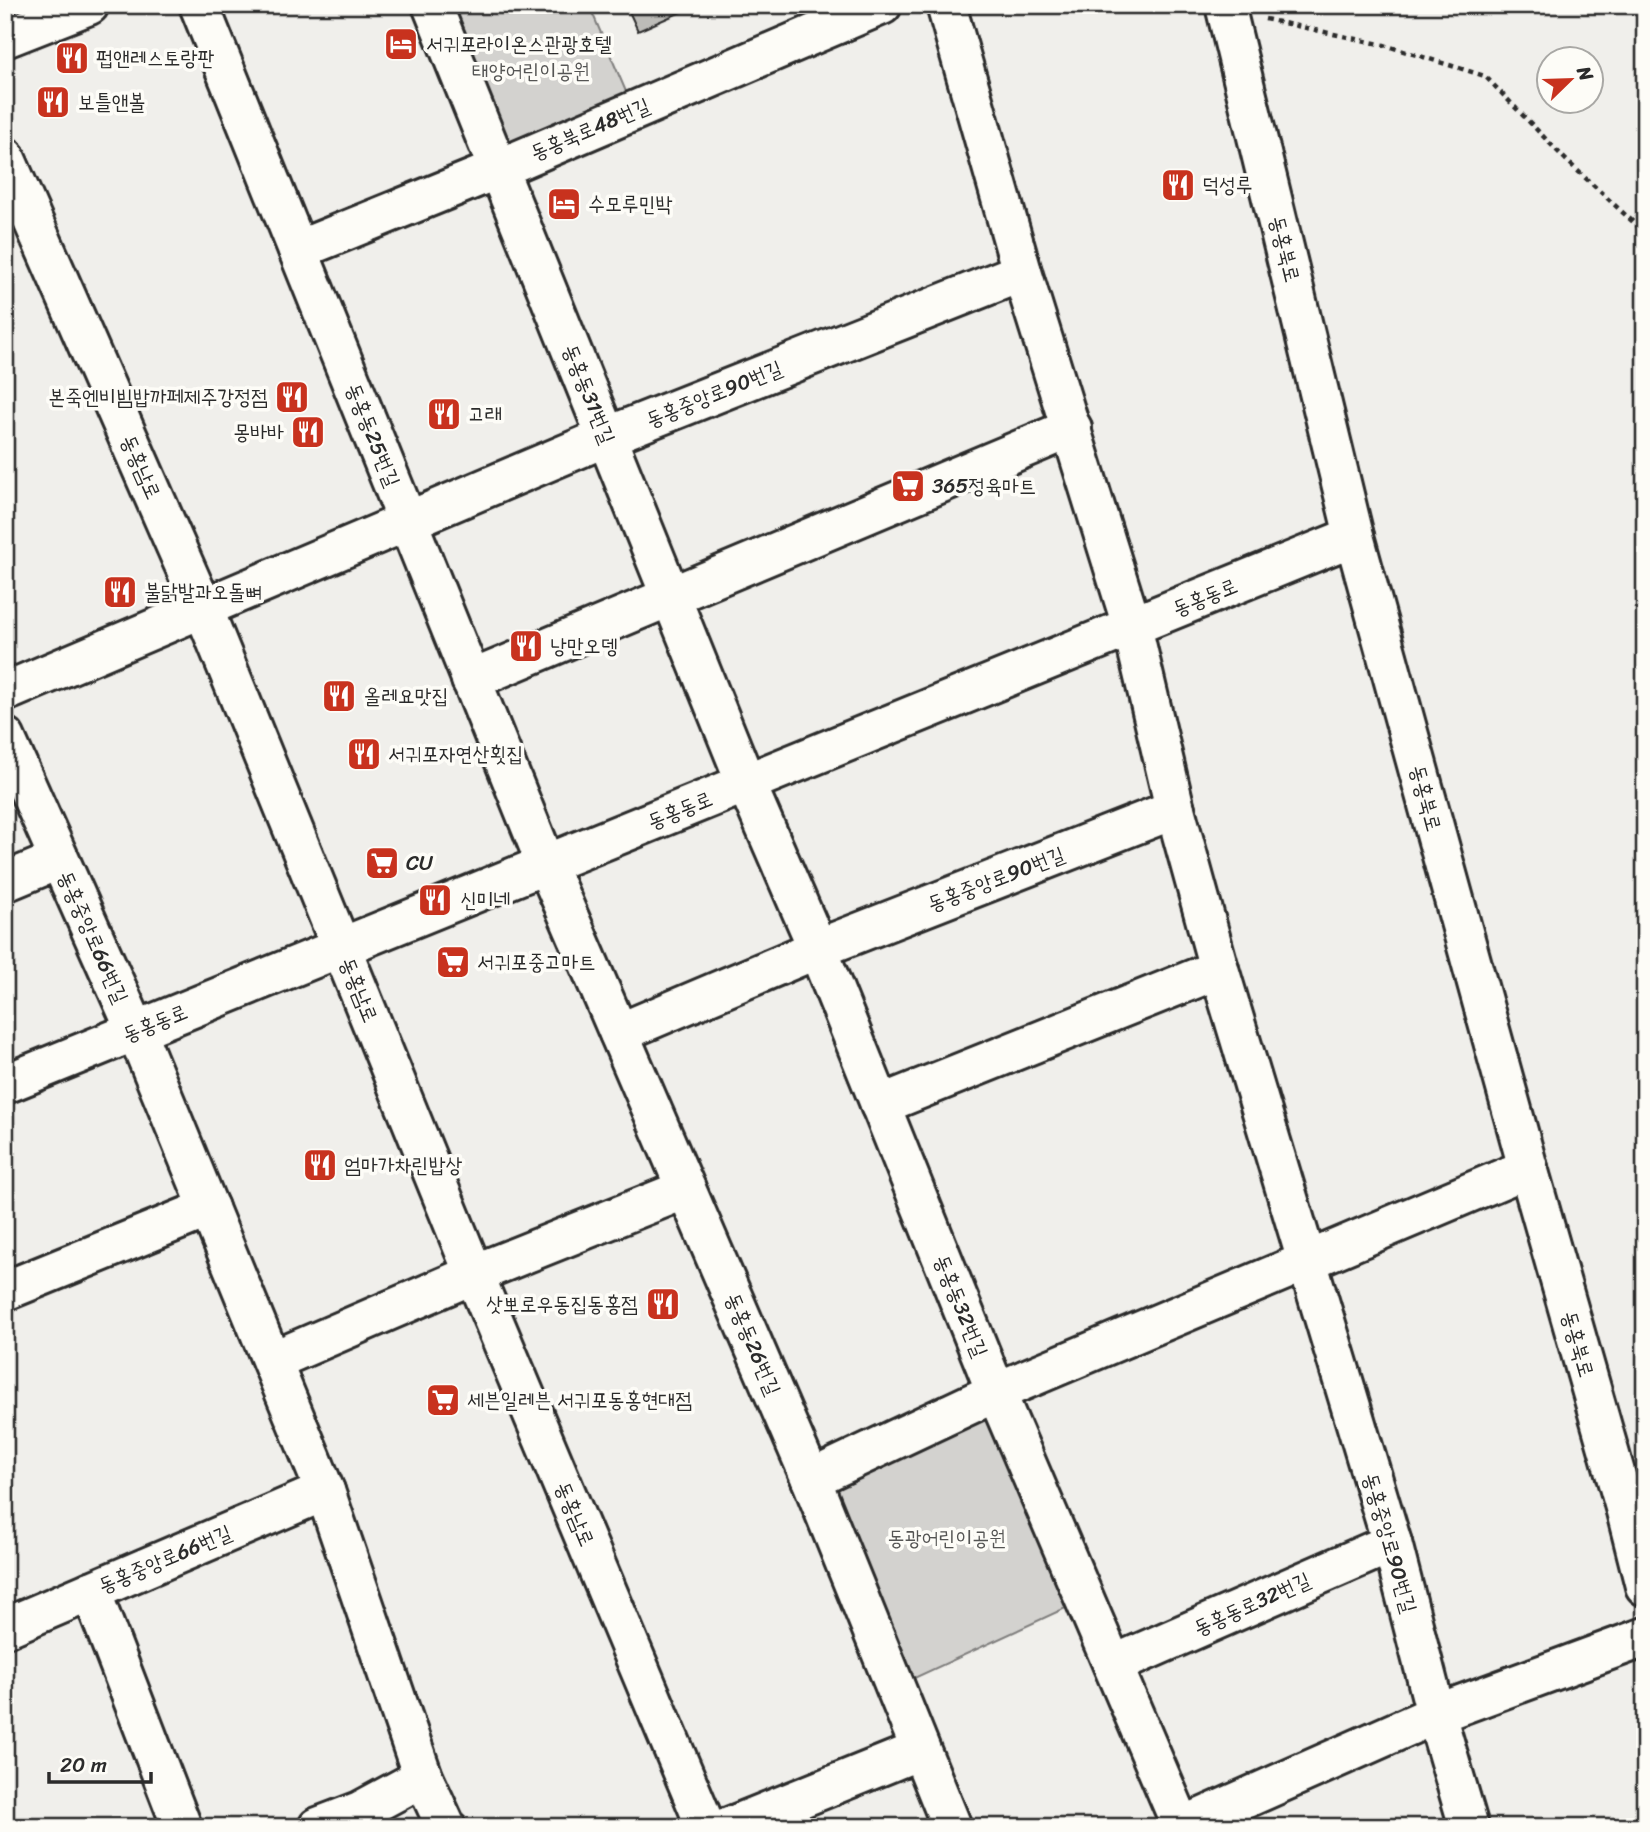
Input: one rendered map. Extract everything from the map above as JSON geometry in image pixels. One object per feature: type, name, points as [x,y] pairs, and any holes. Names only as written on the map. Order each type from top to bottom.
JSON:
[{"type":"street","points":[[5,38],[89,5]]},
{"type":"street","name":"동홍동25번길","points":[[199,5],[546,864]]},
{"type":"street","name":"동홍동31번길","points":[[432,5],[746,783]]},
{"type":"street","name":"동홍북로48번길","points":[[298,250],[498,169],[882,5]]},
{"type":"street","name":"동홍중앙로90번길","points":[[946,5],[1022,272],[1132,626],[1175,809],[1306,1260],[1392,1543],[1436,1714],[1469,1827]]},
{"type":"street","name":"동홍북로","points":[[1226,8],[1354,536],[1645,1586]]},
{"type":"street","name":"동홍남로","points":[[5,158],[203,608],[474,1274],[701,1815],[698,1827]]},
{"type":"street","name":"동홍중앙로90번길","points":[[5,692],[606,437],[1022,272]]},
{"type":"street","points":[[471,680],[1072,428]]},
{"type":"street","name":"동홍동로","points":[[5,1084],[1354,536]]},
{"type":"street","name":"동홍중앙로66번길","points":[[5,737],[136,1031],[325,1490],[423,1777],[446,1827]]},
{"type":"street","name":"동홍동32번길","points":[[746,783],[817,949],[996,1392],[1181,1827]]},
{"type":"street","name":"동홍중앙로90번길","points":[[619,1033],[817,949],[1175,809]]},
{"type":"street","name":"동홍중앙로66번길","points":[[5,882],[58,860]]},
{"type":"street","name":"동홍동26번길","points":[[546,864],[811,1479],[952,1827]]},
{"type":"street","points":[[880,1105],[1220,969]]},
{"type":"street","points":[[811,1479],[996,1392],[1528,1168]]},
{"type":"street","points":[[272,1361],[474,1274],[686,1189]]},
{"type":"street","points":[[5,1291],[209,1208]]},
{"type":"street","name":"동홍중앙로66번길","points":[[5,1628],[325,1490]]},
{"type":"street","name":"동홍동로32번길","points":[[1113,1665],[1392,1543]]},
{"type":"street","points":[[91,1591],[182,1827]]},
{"type":"street","points":[[1181,1827],[1436,1714],[1645,1637]]},
{"type":"street","points":[[729,1827],[920,1750]]},
{"type":"street","points":[[318,1827],[360,1811],[423,1777]]},
{"type":"path","points":[[1226,8],[1384,44],[1485,76],[1566,160],[1645,233]]},
{"type":"green space","name":"태양어린이공원","points":[[432,5],[589,5],[630,101],[494,160]]},
{"type":"green space","name":"동광어린이공원","points":[[996,1392],[1085,1599],[895,1687],[811,1479]]},
{"type":"building","points":[[626,5],[697,5],[638,31]]},
{"type":"place","name":"서귀포라이온스관광호텔","points":[[401,44]]},
{"type":"place","name":"펍앤레스토랑판","points":[[72,58]]},
{"type":"place","name":"보틀앤볼","points":[[53,102]]},
{"type":"place","name":"덕성루","points":[[1178,185]]},
{"type":"place","name":"수모루민박","points":[[564,204]]},
{"type":"place","name":"본죽엔비빔밥까페제주강정점","points":[[292,397]]},
{"type":"place","name":"고래","points":[[444,414]]},
{"type":"place","name":"몽바바","points":[[308,432]]},
{"type":"place","name":"365정육마트","points":[[908,486]]},
{"type":"place","name":"불닭발과오돌뼈","points":[[120,592]]},
{"type":"place","name":"낭만오뎅","points":[[526,646]]},
{"type":"place","name":"올레요맛집","points":[[339,696]]},
{"type":"place","name":"서귀포자연산횟집","points":[[364,754]]},
{"type":"place","name":"CU","points":[[382,863]]},
{"type":"place","name":"신미네","points":[[435,900]]},
{"type":"place","name":"서귀포중고마트","points":[[453,962]]},
{"type":"place","name":"엄마가차린밥상","points":[[320,1165]]},
{"type":"place","name":"삿뽀로우동집동홍점","points":[[663,1304]]},
{"type":"place","name":"세븐일레븐 서귀포동홍현대점","points":[[443,1400]]}]
